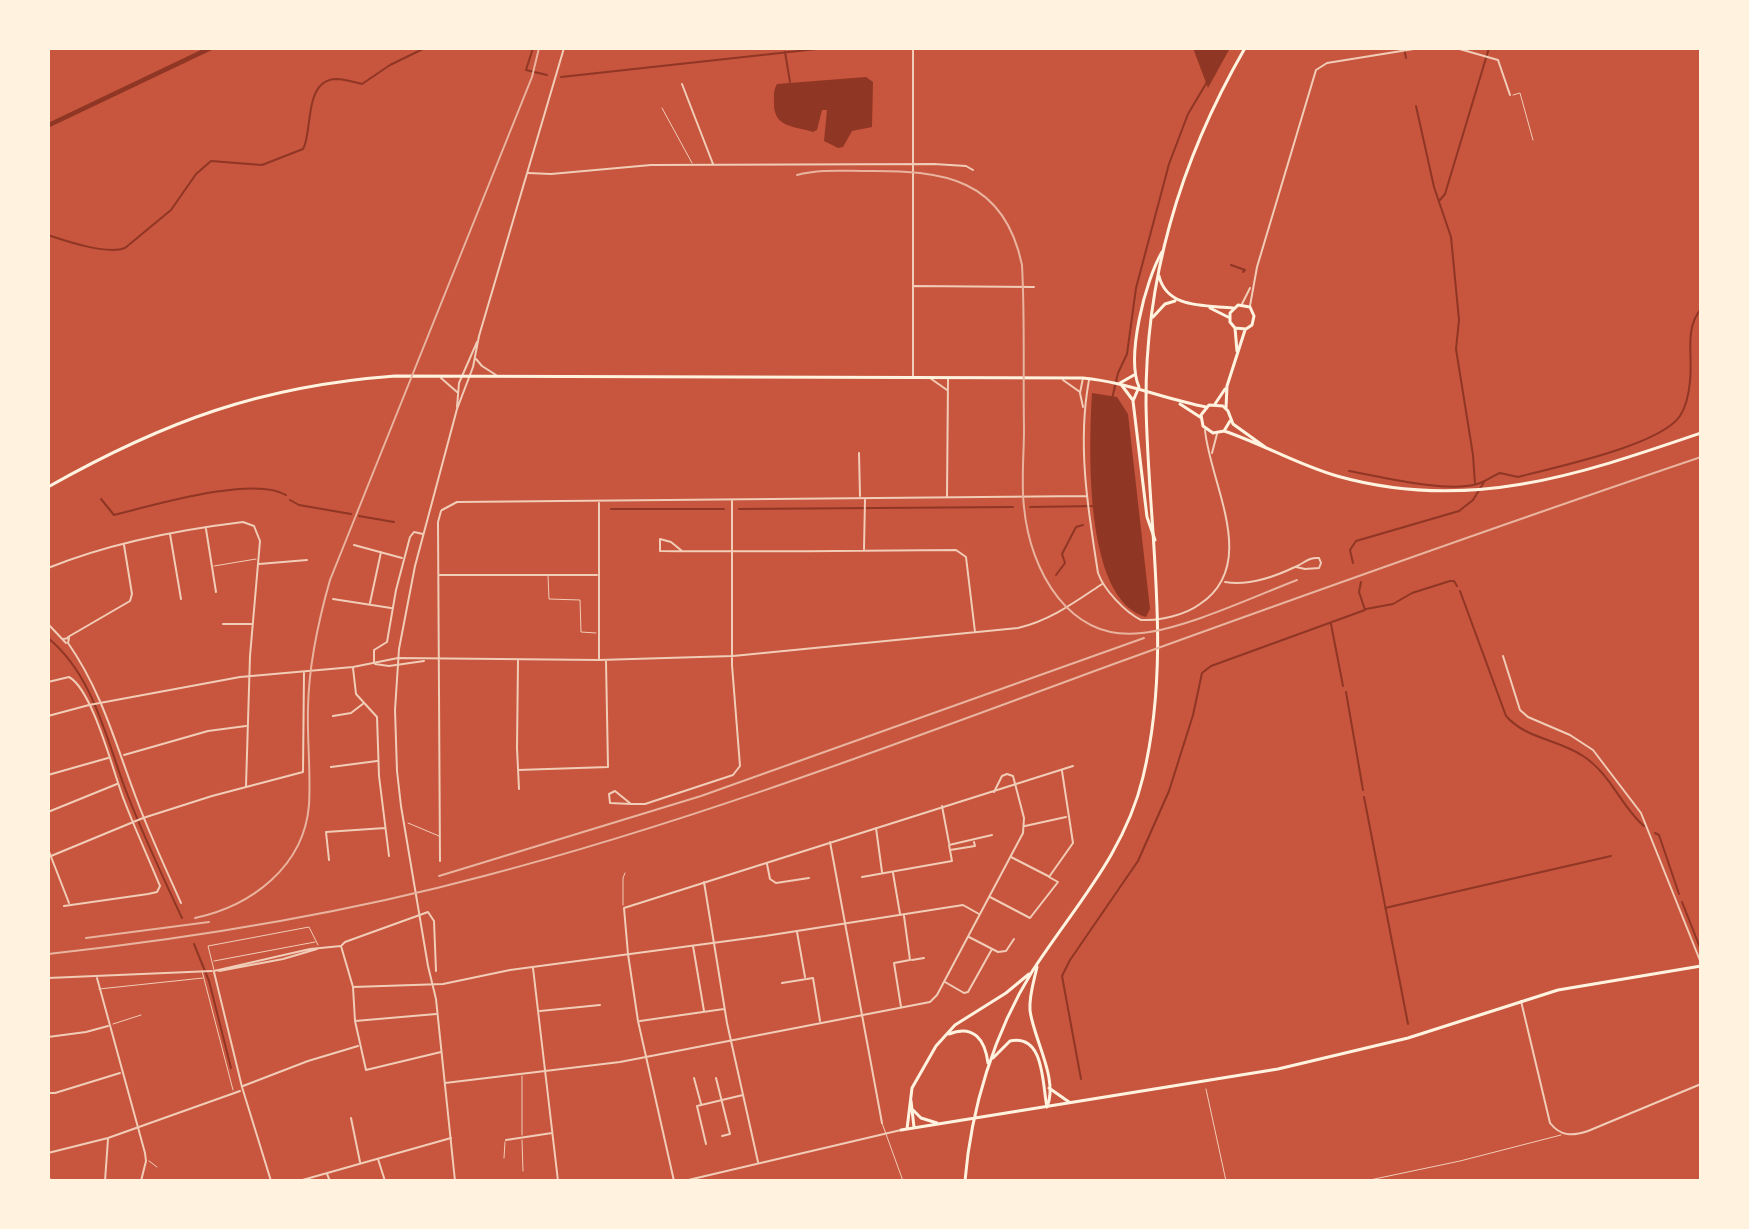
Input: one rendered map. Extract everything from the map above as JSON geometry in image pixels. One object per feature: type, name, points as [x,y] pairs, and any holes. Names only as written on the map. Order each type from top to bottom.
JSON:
[{"type":"main road","points":[[965,1181],[977,1105],[988,1067],[1011,1011],[1032,972],[1103,871],[1134,808],[1153,735],[1158,605],[1146,405],[1151,321],[1162,252],[1181,185],[1219,96],[1245,48]]},
{"type":"main road","points":[[1133,401],[1139,387],[1134,375],[1144,304],[1162,252]]},
{"type":"main road","points":[[1158,273],[1164,292],[1179,301],[1207,306],[1250,307],[1254,319],[1237,351],[1227,386],[1226,408],[1230,421],[1268,449]]},
{"type":"main road","points":[[1151,321],[1161,306],[1179,301]]},
{"type":"main road","points":[[1207,306],[1229,317],[1235,328],[1237,351]]},
{"type":"main road","points":[[1229,317],[1233,308]]},
{"type":"main road","points":[[1235,328],[1246,329]]},
{"type":"main road","points":[[1120,383],[1134,375]]},
{"type":"main road","points":[[48,487],[174,424],[241,401],[335,382],[395,376],[1058,377],[1112,381],[1139,387],[1177,402],[1206,407],[1215,404],[1227,386]]},
{"type":"main road","points":[[1120,383],[1133,401],[1147,517],[1155,540]]},
{"type":"main road","points":[[1177,402],[1201,418],[1205,430],[1217,434],[1224,431],[1230,421]]},
{"type":"main road","points":[[1215,404],[1226,408]]},
{"type":"main road","points":[[1201,418],[1206,407]]},
{"type":"main road","points":[[1224,431],[1306,466],[1357,481],[1411,490],[1469,491],[1561,478],[1701,433]]},
{"type":"main road","points":[[1037,965],[1030,1010],[1042,1046],[1050,1100],[1047,1107]]},
{"type":"main road","points":[[901,1130],[1278,1069],[1379,1046],[1521,1001],[1598,982],[1701,965]]},
{"type":"main road","points":[[907,1129],[910,1097],[925,1061],[945,1035],[968,1015],[1006,993],[1032,972]]},
{"type":"main road","points":[[945,1035],[964,1030],[978,1036],[984,1043],[988,1067]]},
{"type":"main road","points":[[991,1060],[1010,1041],[1026,1041],[1033,1046],[1039,1058],[1047,1107]]},
{"type":"main road","points":[[1049,1088],[1072,1103]]},
{"type":"main road","points":[[910,1097],[914,1127]]},
{"type":"main road","points":[[913,1110],[923,1119],[941,1124]]},
{"type":"street","points":[[457,409],[457,392],[462,375],[479,336],[564,48]]},
{"type":"street","points":[[913,48],[913,377]]},
{"type":"street","points":[[1242,305],[1252,283],[1316,70],[1327,63],[1420,48]]},
{"type":"street","points":[[1456,48],[1498,60],[1510,95]]},
{"type":"street","points":[[682,84],[714,165]]},
{"type":"street","points":[[528,173],[551,174],[632,166],[714,165],[966,166],[973,170]]},
{"type":"street","points":[[1250,307],[1252,283]]},
{"type":"street","points":[[912,286],[1034,287]]},
{"type":"street","points":[[455,1181],[438,1014],[397,771],[395,721],[398,658],[408,596],[457,409],[476,358],[479,336]]},
{"type":"street","points":[[476,358],[482,366],[497,375]]},
{"type":"street","points":[[436,376],[457,392]]},
{"type":"street","points":[[1058,377],[1080,393]]},
{"type":"street","points":[[929,378],[947,390]]},
{"type":"street","points":[[947,497],[948,378]]},
{"type":"street","points":[[1083,378],[1080,393],[1084,412],[1087,501],[1098,573],[1102,584],[1133,616],[1150,620],[1196,607],[1224,582],[1229,541],[1205,430]]},
{"type":"street","points":[[1084,412],[1089,379]]},
{"type":"street","points":[[1212,454],[1212,442],[1217,434]]},
{"type":"street","points":[[859,453],[860,498]]},
{"type":"street","points":[[440,861],[438,522],[442,510],[457,502],[1087,496]]},
{"type":"street","points":[[864,551],[865,498]]},
{"type":"street","points":[[631,804],[618,792],[609,794],[610,803],[631,804],[645,804],[737,772],[740,766],[733,656],[732,499]]},
{"type":"street","points":[[599,502],[599,660]]},
{"type":"street","points":[[432,503],[442,510]]},
{"type":"street","points":[[48,568],[96,550],[170,533],[243,522],[251,524],[260,538],[246,786]]},
{"type":"street","points":[[206,528],[216,592]]},
{"type":"street","points":[[170,533],[181,599]]},
{"type":"street","points":[[374,664],[374,650],[387,642],[411,533],[423,534]]},
{"type":"street","points":[[682,551],[671,542],[660,539],[660,551],[682,551],[864,551],[956,550],[964,554],[975,633]]},
{"type":"street","points":[[63,639],[130,601],[132,594],[124,544]]},
{"type":"street","points":[[354,545],[404,558]]},
{"type":"street","points":[[370,604],[381,552]]},
{"type":"street","points":[[1224,582],[1241,585],[1296,567],[1309,558],[1319,558],[1321,563],[1314,569],[1296,567]]},
{"type":"street","points":[[258,564],[307,560]]},
{"type":"street","points":[[438,575],[598,575]]},
{"type":"street","points":[[48,716],[90,705],[251,675],[353,667],[398,658],[599,660],[733,656],[975,633],[1040,623],[1102,584]]},
{"type":"street","points":[[333,599],[393,608]]},
{"type":"street","points":[[48,624],[68,643],[100,703],[122,756],[142,818],[181,903]]},
{"type":"street","points":[[223,624],[253,624]]},
{"type":"street","points":[[68,637],[68,643]]},
{"type":"street","points":[[1503,656],[1520,710],[1593,750],[1609,767],[1641,813],[1701,965]]},
{"type":"street","points":[[518,659],[519,789]]},
{"type":"street","points":[[518,770],[608,767],[606,659]]},
{"type":"street","points":[[374,664],[398,665],[426,660]]},
{"type":"street","points":[[353,667],[354,689],[377,717],[378,761],[389,856]]},
{"type":"street","points":[[51,856],[142,818],[303,772],[304,670]]},
{"type":"street","points":[[48,682],[71,678],[90,705],[160,889],[148,894],[67,906],[48,849]]},
{"type":"street","points":[[333,716],[351,713],[364,702]]},
{"type":"street","points":[[122,756],[208,731],[247,726]]},
{"type":"street","points":[[48,775],[109,758]]},
{"type":"street","points":[[331,767],[378,761]]},
{"type":"street","points":[[674,1181],[638,1021],[624,908],[1073,766]]},
{"type":"street","points":[[1049,877],[1073,843],[1061,770]]},
{"type":"street","points":[[445,1083],[609,1064],[933,1000],[1025,826],[1013,776],[1004,775],[994,792]]},
{"type":"street","points":[[48,812],[118,783]]},
{"type":"street","points":[[862,877],[952,861],[942,806]]},
{"type":"street","points":[[1025,826],[1067,817]]},
{"type":"street","points":[[329,860],[326,832],[386,827]]},
{"type":"street","points":[[876,827],[882,873]]},
{"type":"street","points":[[949,845],[992,835]]},
{"type":"street","points":[[950,850],[975,846],[974,841]]},
{"type":"street","points":[[830,842],[882,1123]]},
{"type":"street","points":[[989,897],[1030,918],[1058,882],[1011,856]]},
{"type":"street","points":[[767,862],[770,879],[776,883],[809,878]]},
{"type":"street","points":[[893,872],[910,960]]},
{"type":"street","points":[[704,882],[731,1041],[758,1163]]},
{"type":"street","points":[[353,987],[432,984],[533,967],[845,925],[963,905],[979,914]]},
{"type":"street","points":[[341,946],[428,912],[434,921],[436,971]]},
{"type":"street","points":[[797,931],[806,979]]},
{"type":"street","points":[[968,937],[998,952],[1006,951],[1014,939]]},
{"type":"street","points":[[693,945],[704,1012]]},
{"type":"street","points":[[48,978],[214,971],[283,959],[318,948],[341,946]]},
{"type":"street","points":[[341,946],[353,987],[355,1021],[366,1070],[441,1052]]},
{"type":"street","points":[[944,982],[964,993],[968,992],[992,949]]},
{"type":"street","points":[[885,964],[924,958]]},
{"type":"street","points":[[894,963],[901,1008]]},
{"type":"street","points":[[533,967],[558,1181]]},
{"type":"street","points":[[214,971],[238,1091],[271,1181]]},
{"type":"street","points":[[97,976],[146,1162],[141,1181]]},
{"type":"street","points":[[782,983],[813,978],[820,1023]]},
{"type":"street","points":[[1521,1001],[1550,1123],[1563,1133],[1571,1136],[1588,1131],[1701,1084]]},
{"type":"street","points":[[539,1011],[600,1005]]},
{"type":"street","points":[[638,1021],[725,1009]]},
{"type":"street","points":[[355,1021],[438,1014]]},
{"type":"street","points":[[48,1037],[109,1026]]},
{"type":"street","points":[[48,1153],[108,1138],[238,1091],[308,1061],[359,1046]]},
{"type":"street","points":[[48,1093],[122,1073]]},
{"type":"street","points":[[694,1078],[701,1105]]},
{"type":"street","points":[[716,1078],[730,1134],[722,1136]]},
{"type":"street","points":[[1203,1082],[1206,1089]]},
{"type":"street","points":[[706,1144],[697,1106],[743,1095]]},
{"type":"street","points":[[351,1118],[360,1163]]},
{"type":"street","points":[[684,1181],[901,1130]]},
{"type":"street","points":[[506,1140],[553,1133]]},
{"type":"street","points":[[105,1181],[108,1138]]},
{"type":"street","points":[[299,1181],[451,1138]]},
{"type":"street","points":[[378,1158],[385,1181]]},
{"type":"street","points":[[326,1173],[330,1181]]},
{"type":"lane","points":[[1510,95],[1520,93],[1533,140]]},
{"type":"lane","points":[[662,108],[693,166]]},
{"type":"lane","points":[[212,566],[258,559]]},
{"type":"lane","points":[[548,575],[549,599],[580,600],[581,632],[598,633]]},
{"type":"lane","points":[[408,823],[441,836]]},
{"type":"lane","points":[[624,908],[622,886],[625,873]]},
{"type":"lane","points":[[214,971],[208,946],[309,927],[318,941],[318,948]]},
{"type":"lane","points":[[212,961],[318,941]]},
{"type":"lane","points":[[203,971],[238,1091]]},
{"type":"lane","points":[[99,989],[204,978]]},
{"type":"lane","points":[[109,1026],[141,1015]]},
{"type":"lane","points":[[522,1074],[523,1171]]},
{"type":"lane","points":[[1206,1089],[1226,1181]]},
{"type":"lane","points":[[882,1123],[903,1181]]},
{"type":"lane","points":[[1365,1181],[1512,1149],[1563,1133]]},
{"type":"lane","points":[[504,1158],[506,1140]]},
{"type":"lane","points":[[146,1162],[157,1167]]},
{"type":"lane","points":[[48,1176],[52,1181]]},
{"type":"shaded area","points":[[205,48],[216,48],[48,128],[48,123]]},
{"type":"shaded area","points":[[1193,48],[1230,48],[1208,88]]},
{"type":"shaded area","points":[[866,77],[873,82],[872,127],[852,131],[843,147],[838,148],[824,141],[827,110],[822,110],[817,130],[813,132],[787,125],[775,112],[777,84]]},
{"type":"shaded area","points":[[1092,393],[1117,397],[1128,414],[1150,609],[1146,617],[1125,605],[1111,582],[1100,552],[1091,482]]},
{"type":"waterway","points":[[48,235],[97,249],[125,248],[171,210],[196,174],[211,161],[262,165],[303,149],[314,97],[318,88],[326,82],[339,79],[362,84],[390,65],[425,48]]},
{"type":"waterway","points":[[533,48],[526,70],[547,75]]},
{"type":"waterway","points":[[561,77],[826,48]]},
{"type":"waterway","points":[[1404,48],[1406,58]]},
{"type":"waterway","points":[[1439,201],[1445,194],[1489,48]]},
{"type":"waterway","points":[[785,52],[790,82]]},
{"type":"waterway","points":[[1112,399],[1118,373],[1127,354],[1136,288],[1169,164],[1188,114],[1207,82]]},
{"type":"waterway","points":[[1416,106],[1434,187],[1451,237],[1459,320],[1456,349],[1475,484]]},
{"type":"waterway","points":[[1231,265],[1245,270],[1243,272]]},
{"type":"waterway","points":[[1349,471],[1414,483],[1464,486],[1480,483],[1500,473],[1518,477],[1580,461],[1651,437],[1669,427],[1684,408],[1690,381],[1691,334],[1701,309]]},
{"type":"waterway","points":[[1353,563],[1350,550],[1356,541],[1459,511],[1473,500],[1484,482]]},
{"type":"waterway","points":[[101,499],[114,515],[227,490],[251,488],[286,495]]},
{"type":"waterway","points":[[290,500],[299,505],[351,514]]},
{"type":"waterway","points":[[1030,507],[1097,506]]},
{"type":"waterway","points":[[739,509],[1013,507]]},
{"type":"waterway","points":[[611,509],[724,509]]},
{"type":"waterway","points":[[359,516],[394,522]]},
{"type":"waterway","points":[[1056,575],[1065,563],[1062,554],[1076,527],[1083,525]]},
{"type":"waterway","points":[[1366,609],[1393,604],[1412,593],[1450,581],[1457,586]]},
{"type":"waterway","points":[[1081,1079],[1062,976],[1138,861],[1169,791],[1193,715],[1202,673],[1211,666],[1365,610],[1359,592],[1361,582]]},
{"type":"waterway","points":[[1460,591],[1506,716],[1523,730],[1573,750],[1593,763],[1644,826]]},
{"type":"waterway","points":[[1331,624],[1343,686]]},
{"type":"waterway","points":[[48,638],[63,652],[86,686],[136,817],[182,918]]},
{"type":"waterway","points":[[1346,692],[1363,790]]},
{"type":"waterway","points":[[1364,797],[1408,1024]]},
{"type":"waterway","points":[[1655,833],[1659,835],[1679,894]]},
{"type":"waterway","points":[[1385,908],[1611,856]]},
{"type":"waterway","points":[[1682,902],[1701,950]]},
{"type":"waterway","points":[[194,944],[209,981],[231,1068]]},
{"type":"railway","points":[[195,918],[236,904],[271,880],[297,847],[305,827],[309,805],[310,674],[330,580],[532,77],[539,48]]},
{"type":"railway","points":[[797,175],[831,171],[893,171],[944,177],[966,185],[985,197],[1001,213],[1013,236],[1022,265],[1023,488],[1028,531],[1045,577],[1074,614],[1094,626],[1116,633],[1142,633],[1199,619],[1297,580]]},
{"type":"railway","points":[[48,954],[213,932],[322,913],[431,890],[564,854],[800,778],[1701,457]]},
{"type":"railway","points":[[439,876],[701,796],[1144,638]]},
{"type":"railway","points":[[86,938],[209,922]]}]
